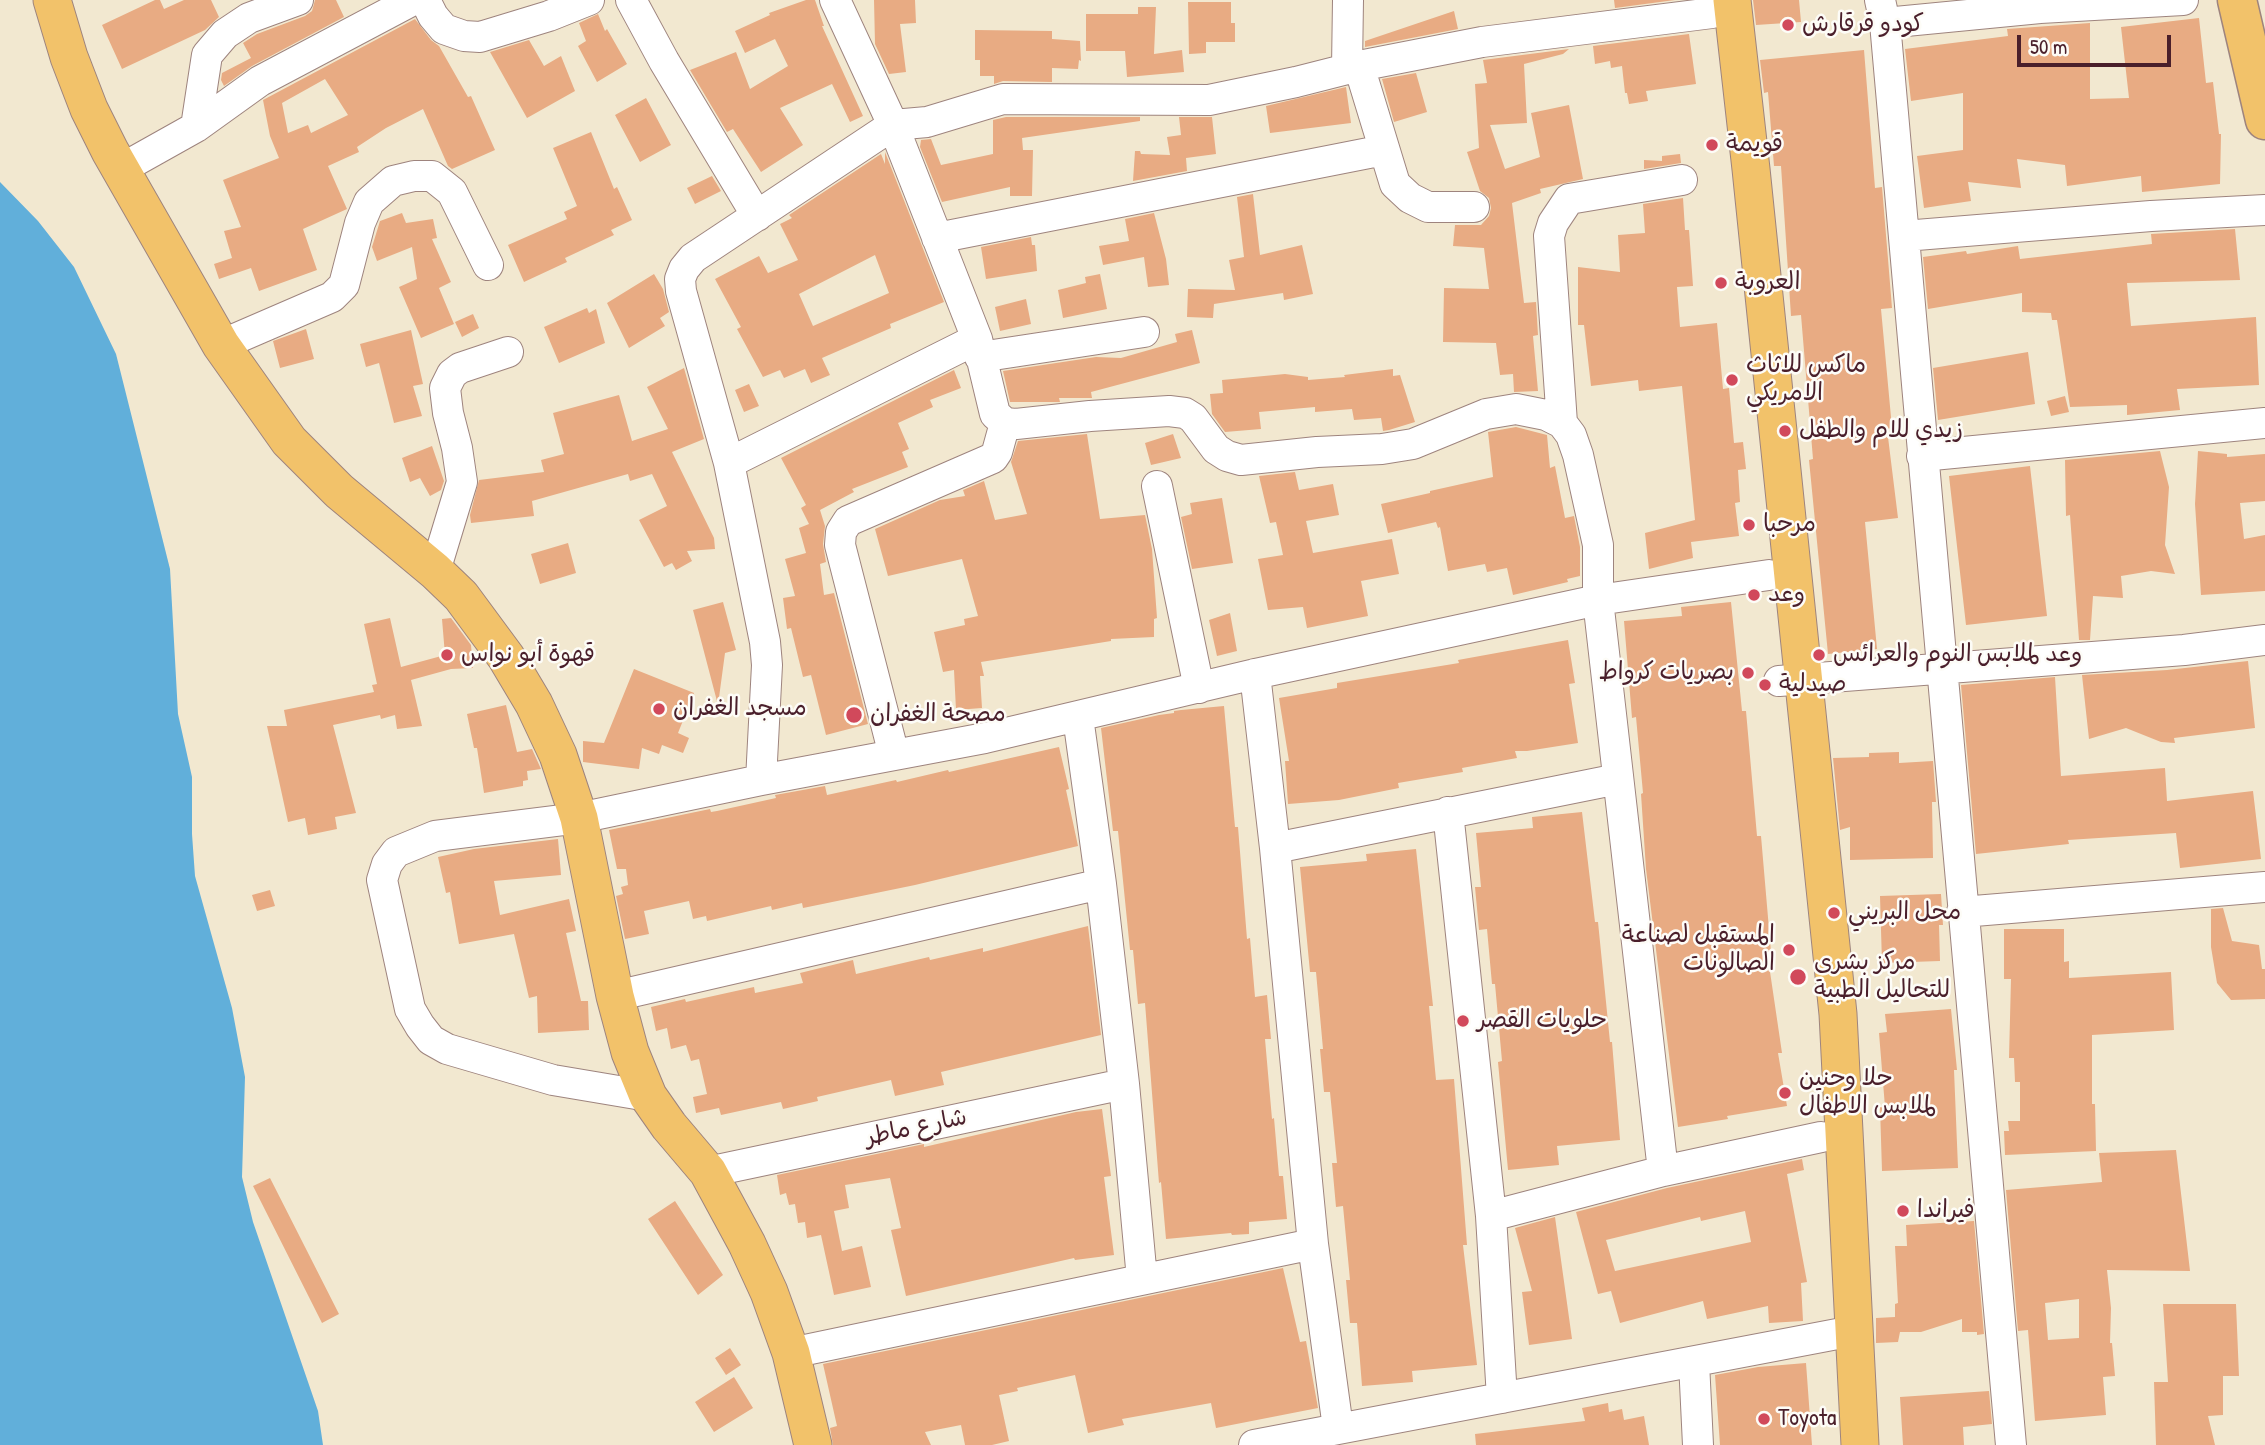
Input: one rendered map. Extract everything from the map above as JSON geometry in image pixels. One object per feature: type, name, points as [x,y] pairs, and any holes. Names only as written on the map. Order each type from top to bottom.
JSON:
[{"type":"highway","points":[[2237,0],[2265,120]]},
{"type":"main road","points":[[52,0],[69,57],[89,109],[221,345],[289,441],[339,491],[461,596],[498,646],[534,704],[558,755],[579,818],[615,996],[630,1052],[648,1096],[669,1126],[708,1172],[747,1244],[769,1292],[791,1353],[813,1445]]},
{"type":"main road","points":[[1718,4],[1769,575],[1792,679],[1821,1137],[1843,1333],[1860,1445]]},
{"type":"main road","points":[[1718,4],[1792,679],[1838,1014],[1843,1333],[1839,1445]]},
{"type":"street","points":[[196,127],[207,55],[241,9],[298,0]]},
{"type":"street","points":[[121,169],[196,127],[260,81],[412,0]]},
{"type":"street","points":[[425,0],[444,29],[464,36],[480,37],[549,16],[589,0]]},
{"type":"street","points":[[631,0],[664,61],[757,216]]},
{"type":"street","points":[[835,0],[892,125],[978,348],[995,414],[1004,423],[1169,411],[1185,413],[1193,418],[1216,449],[1241,460],[1403,446],[1486,414],[1516,409],[1546,415],[1562,423],[1571,435],[1598,545],[1598,600],[1662,1171]]},
{"type":"street","points":[[1348,0],[1353,67],[1395,184],[1410,198],[1428,207],[1474,207]]},
{"type":"street","points":[[2011,1445],[1882,11],[2183,0]]},
{"type":"street","points":[[761,780],[767,665],[765,642],[729,463],[681,291],[680,279],[684,268],[693,258],[892,125],[927,122],[1003,99],[1209,100],[1353,67],[1482,42],[1718,4]]},
{"type":"street","points":[[937,238],[1384,150]]},
{"type":"street","points":[[221,345],[332,297],[344,285],[360,223],[369,202],[393,181],[414,176],[432,176],[452,192],[488,265]]},
{"type":"street","points":[[1562,423],[1549,236],[1553,223],[1569,199],[1682,180]]},
{"type":"street","points":[[1904,236],[2265,210]]},
{"type":"street","points":[[729,463],[978,348],[1144,332]]},
{"type":"street","points":[[435,571],[461,482],[445,388],[452,374],[460,368],[508,352]]},
{"type":"street","points":[[894,755],[840,545],[841,532],[848,521],[993,458],[998,452],[1004,423]]},
{"type":"street","points":[[1922,456],[2265,423]]},
{"type":"street","points":[[1157,486],[1199,688]]},
{"type":"street","points":[[648,1096],[553,1080],[447,1049],[431,1040],[410,1009],[382,880],[387,864],[396,852],[435,836],[579,818],[985,738],[1255,674],[1598,600],[1769,575]]},
{"type":"street","points":[[1792,679],[2184,650],[2265,640]]},
{"type":"street","points":[[1255,674],[1275,848],[1313,1244],[1338,1428]]},
{"type":"street","points":[[1078,717],[1124,1084],[1142,1279]]},
{"type":"street","points":[[1275,848],[1618,779]]},
{"type":"street","points":[[1448,812],[1491,1216],[1502,1398]]},
{"type":"street","points":[[615,996],[1101,884]]},
{"type":"street","points":[[1962,912],[2265,887]]},
{"type":"street","name":"شارع ماطر","points":[[708,1172],[1124,1084]]},
{"type":"street","points":[[1491,1216],[1662,1171],[1821,1137]]},
{"type":"street","points":[[791,1353],[1313,1244]]},
{"type":"street","points":[[1254,1445],[1843,1333]]},
{"type":"street","points":[[1694,1362],[1698,1445]]},
{"type":"water","points":[[0,182],[38,221],[74,267],[116,354],[170,569],[178,714],[192,777],[195,876],[232,1008],[245,1077],[242,1177],[253,1222],[318,1411],[323,1445],[0,1445]]},
{"type":"building","points":[[160,0],[164,9],[184,0],[211,0],[219,17],[205,30],[122,69],[102,25]]},
{"type":"building","points":[[315,0],[336,0],[344,17],[252,66],[224,86],[222,73],[251,58],[243,43],[257,34],[305,16],[312,11]]},
{"type":"building","points":[[806,0],[815,0],[822,26],[863,116],[850,122],[832,84],[780,108],[803,145],[761,172],[733,129],[727,132],[690,70],[736,52],[750,89],[788,66],[775,39],[745,53],[735,31],[770,15],[769,13]]},
{"type":"building","points":[[874,0],[915,0],[916,23],[900,24],[906,72],[889,74],[875,44]]},
{"type":"building","points":[[1614,0],[1675,0],[1615,8]]},
{"type":"building","points":[[1753,0],[1799,0],[1801,22],[1756,25]]},
{"type":"building","points":[[1188,2],[1231,2],[1235,42],[1206,42],[1206,53],[1189,54]]},
{"type":"building","points":[[1138,7],[1156,7],[1154,54],[1182,50],[1184,72],[1127,77],[1125,51],[1086,51],[1086,14],[1138,14]]},
{"type":"building","points":[[1454,11],[1458,29],[1365,47],[1365,41]]},
{"type":"building","points":[[598,14],[605,31],[607,29],[627,64],[597,82],[578,46],[586,41],[579,23]]},
{"type":"building","points":[[2199,18],[2206,83],[2213,82],[2221,134],[2220,184],[2142,192],[2141,176],[2067,186],[2065,165],[2017,159],[2021,188],[1968,182],[1971,201],[1924,208],[1917,156],[1963,150],[1963,93],[1911,101],[1905,49],[2008,36],[2007,29],[2090,23],[2090,99],[2129,98],[2121,27]]},
{"type":"building","points":[[415,19],[439,46],[468,97],[471,96],[495,150],[452,169],[448,166],[423,109],[386,128],[357,147],[359,152],[328,166],[347,209],[303,229],[317,270],[259,291],[251,268],[219,279],[214,264],[232,258],[224,231],[241,227],[223,180],[279,158],[270,136],[263,100]],"holes":[[[325,79],[348,115],[311,133],[308,125],[288,133],[282,103]]]},
{"type":"building","points":[[975,30],[1052,31],[1052,39],[1080,41],[1081,61],[1079,60],[1078,69],[1052,68],[1052,82],[1003,81],[994,84],[994,76],[980,76],[980,60],[975,60]]},
{"type":"building","points":[[1689,34],[1696,84],[1646,91],[1648,101],[1629,104],[1622,66],[1611,68],[1610,61],[1595,64],[1593,46]]},
{"type":"building","points":[[529,40],[544,66],[561,56],[575,91],[527,118],[490,52]]},
{"type":"building","points":[[1569,49],[1563,54],[1524,64],[1527,123],[1490,125],[1505,169],[1540,157],[1531,113],[1569,105],[1583,179],[1540,189],[1541,193],[1512,203],[1524,303],[1536,302],[1538,335],[1533,336],[1538,391],[1514,392],[1513,374],[1500,375],[1496,343],[1443,342],[1444,288],[1489,289],[1484,248],[1453,246],[1455,225],[1481,225],[1489,216],[1491,208],[1489,198],[1480,191],[1467,152],[1479,148],[1475,84],[1487,83],[1483,60]]},
{"type":"building","points":[[1864,50],[1875,188],[1882,187],[1892,308],[1881,309],[1892,428],[1887,429],[1898,518],[1865,522],[1877,649],[1828,654],[1809,460],[1813,459],[1801,315],[1791,316],[1781,166],[1774,166],[1768,92],[1764,93],[1760,60]]},
{"type":"building","points":[[1416,73],[1427,112],[1394,122],[1382,79]]},
{"type":"building","points":[[1346,87],[1351,123],[1270,133],[1266,106]]},
{"type":"building","points":[[646,98],[671,145],[640,162],[615,115]]},
{"type":"building","points":[[1006,117],[1140,117],[1140,121],[1022,138],[1023,150],[1033,150],[1032,196],[1010,196],[1010,187],[942,202],[920,147],[921,140],[931,139],[941,165],[993,154],[993,120]]},
{"type":"building","points":[[1179,117],[1212,117],[1216,154],[1186,158],[1187,171],[1133,181],[1135,151],[1140,151],[1141,154],[1170,155],[1167,137],[1181,135]]},
{"type":"building","points":[[591,132],[614,189],[617,187],[632,220],[611,230],[614,235],[565,258],[567,262],[524,282],[508,245],[567,219],[564,212],[577,206],[553,148]]},
{"type":"building","points":[[885,152],[944,302],[890,324],[891,328],[822,358],[830,375],[811,383],[805,369],[784,378],[780,370],[763,377],[737,329],[741,327],[715,279],[759,256],[768,273],[798,260],[780,224],[792,218],[789,215],[881,154],[885,164]],"holes":[[[875,255],[889,293],[813,326],[799,294]]]},
{"type":"building","points":[[1680,154],[1681,163],[1644,169],[1644,160],[1662,161],[1662,156]]},
{"type":"building","points":[[712,176],[721,191],[695,204],[687,188]]},
{"type":"building","points":[[1253,194],[1260,255],[1302,245],[1313,294],[1284,300],[1283,293],[1214,304],[1213,318],[1187,317],[1188,289],[1235,290],[1229,260],[1244,257],[1237,197]]},
{"type":"building","points":[[1683,198],[1685,230],[1689,230],[1693,286],[1677,287],[1680,327],[1717,323],[1723,389],[1729,388],[1734,443],[1743,442],[1746,469],[1738,470],[1740,502],[1735,503],[1739,536],[1691,542],[1693,558],[1649,569],[1645,533],[1695,520],[1682,386],[1639,391],[1638,380],[1591,386],[1584,325],[1578,325],[1578,267],[1620,272],[1618,235],[1645,233],[1643,204]]},
{"type":"building","points":[[402,213],[406,223],[433,219],[437,238],[432,239],[451,282],[439,288],[454,324],[421,338],[399,287],[417,279],[412,247],[377,261],[372,247],[380,221]]},
{"type":"building","points":[[1154,213],[1166,259],[1169,285],[1148,287],[1144,257],[1103,265],[1099,246],[1129,241],[1125,219]]},
{"type":"building","points":[[2235,229],[2240,280],[2127,283],[2131,326],[2256,317],[2259,385],[2177,389],[2180,410],[2127,415],[2127,405],[2070,407],[2057,320],[2052,320],[2051,313],[2022,312],[2022,293],[1928,309],[1923,257],[2018,246],[2020,259],[2152,244],[2151,234]]},
{"type":"building","points":[[1031,237],[1032,245],[1035,245],[1037,271],[986,279],[981,247]]},
{"type":"building","points":[[654,274],[663,289],[669,312],[660,318],[665,326],[629,348],[607,303]]},
{"type":"building","points":[[1100,274],[1107,309],[1063,318],[1058,290],[1086,283],[1085,277]]},
{"type":"building","points":[[1026,299],[1031,324],[1000,331],[995,307]]},
{"type":"building","points":[[587,308],[589,313],[596,309],[605,343],[559,363],[544,327]]},
{"type":"building","points":[[473,314],[479,328],[462,337],[455,322]]},
{"type":"building","points":[[306,329],[314,359],[280,368],[273,341]]},
{"type":"building","points":[[411,330],[423,384],[413,386],[422,416],[394,423],[379,363],[366,367],[360,344]]},
{"type":"building","points":[[1192,330],[1200,363],[1091,392],[1092,398],[1059,398],[1060,402],[1010,402],[1003,371],[1096,357],[1121,358],[1177,342],[1175,334]]},
{"type":"building","points":[[2028,352],[2035,404],[1938,420],[1933,368]]},
{"type":"building","points":[[684,368],[704,439],[672,452],[714,538],[715,549],[687,551],[692,561],[676,570],[672,563],[664,567],[639,520],[667,506],[652,474],[630,481],[628,474],[532,501],[534,516],[471,523],[470,515],[479,480],[544,472],[541,460],[564,454],[553,413],[619,395],[632,441],[668,429],[647,387]]},
{"type":"building","points":[[1393,369],[1393,376],[1400,375],[1415,422],[1389,430],[1383,431],[1381,418],[1354,420],[1352,409],[1315,412],[1315,407],[1259,412],[1261,429],[1225,432],[1212,414],[1210,394],[1223,393],[1222,380],[1285,374],[1308,377],[1308,380]]},
{"type":"building","points":[[954,370],[961,388],[930,400],[933,407],[898,423],[909,449],[902,452],[908,467],[852,489],[854,492],[820,510],[825,526],[823,544],[826,562],[820,564],[824,595],[834,593],[868,724],[826,735],[811,675],[803,677],[791,628],[787,629],[783,598],[795,596],[785,559],[806,553],[799,528],[809,524],[801,508],[806,505],[781,458]]},
{"type":"building","points":[[749,384],[759,406],[744,412],[735,390]]},
{"type":"building","points":[[2065,396],[2069,412],[2051,416],[2047,401]]},
{"type":"building","points":[[1516,427],[1547,435],[1550,468],[1555,466],[1565,518],[1574,516],[1580,547],[1580,576],[1567,579],[1568,582],[1513,595],[1507,568],[1487,572],[1485,564],[1448,571],[1440,527],[1438,528],[1436,522],[1388,533],[1381,504],[1493,477],[1488,432]]},
{"type":"building","points":[[1087,434],[1100,519],[1145,515],[1152,549],[1157,618],[1154,619],[1154,637],[1111,639],[981,662],[984,676],[980,676],[982,708],[956,710],[954,670],[943,672],[934,632],[965,625],[964,619],[978,616],[962,559],[888,576],[875,529],[940,500],[965,496],[963,490],[984,481],[995,520],[1027,514],[1011,462],[1018,441]]},
{"type":"building","points":[[1173,434],[1181,458],[1151,465],[1145,443]]},
{"type":"building","points":[[432,446],[444,481],[441,490],[430,496],[420,478],[410,482],[402,458]]},
{"type":"building","points":[[2160,451],[2169,487],[2165,545],[2175,574],[2151,571],[2121,576],[2123,598],[2093,596],[2090,640],[2079,640],[2070,515],[2066,516],[2065,460]]},
{"type":"building","points":[[2198,451],[2227,454],[2227,457],[2265,454],[2265,501],[2240,503],[2244,539],[2265,535],[2265,591],[2201,595],[2195,504]]},
{"type":"building","points":[[2030,466],[2047,616],[1966,625],[1949,476]]},
{"type":"building","points":[[1295,472],[1299,490],[1333,484],[1339,515],[1306,521],[1313,553],[1392,539],[1399,574],[1361,581],[1368,616],[1307,628],[1303,607],[1268,610],[1258,559],[1283,555],[1276,522],[1270,523],[1259,476]]},
{"type":"building","points":[[1222,498],[1233,563],[1192,569],[1181,517],[1192,514],[1190,503]]},
{"type":"building","points":[[568,543],[576,573],[540,584],[531,554]]},
{"type":"building","points":[[723,602],[736,650],[725,653],[718,705],[693,610]]},
{"type":"building","points":[[1731,602],[1742,711],[1746,711],[1757,836],[1761,836],[1772,964],[1769,965],[1782,1053],[1778,1053],[1787,1106],[1678,1127],[1646,869],[1643,793],[1636,717],[1632,718],[1624,621],[1682,616],[1681,607]]},
{"type":"building","points":[[1230,613],[1237,651],[1217,656],[1209,620]]},
{"type":"building","points":[[390,618],[401,667],[445,655],[442,619],[451,618],[471,645],[473,668],[451,669],[411,680],[422,726],[397,729],[395,715],[381,719],[380,715],[333,725],[356,813],[335,817],[337,829],[308,835],[305,818],[288,822],[267,726],[287,726],[284,710],[374,692],[372,685],[377,684],[364,624]]},
{"type":"building","points":[[1568,640],[1575,683],[1569,684],[1578,743],[1515,751],[1517,758],[1462,768],[1463,772],[1398,783],[1399,788],[1339,800],[1288,804],[1285,761],[1289,761],[1279,698],[1337,688],[1337,683],[1459,663],[1458,660]]},
{"type":"building","points":[[2248,661],[2255,728],[2174,738],[2175,743],[2161,742],[2126,728],[2089,739],[2082,675],[2167,670]]},
{"type":"building","points":[[634,669],[694,693],[678,733],[689,738],[683,753],[662,745],[659,754],[642,748],[639,769],[583,762],[583,741],[604,743]]},
{"type":"building","points":[[2055,677],[2061,776],[2165,768],[2167,801],[2253,791],[2261,859],[2180,868],[2176,833],[2068,840],[2069,844],[1976,854],[1961,685]]},
{"type":"building","points":[[506,705],[517,752],[532,749],[541,769],[527,771],[528,780],[523,781],[523,786],[484,793],[477,748],[474,748],[467,714]]},
{"type":"building","points":[[1224,706],[1255,997],[1267,995],[1271,1039],[1265,1039],[1272,1119],[1274,1118],[1279,1176],[1283,1176],[1287,1219],[1249,1222],[1249,1234],[1166,1239],[1145,1003],[1138,1004],[1118,831],[1113,831],[1101,728],[1174,711]]},
{"type":"building","points":[[1059,747],[1078,846],[915,885],[803,908],[802,903],[772,910],[771,906],[707,921],[706,916],[693,919],[689,901],[644,911],[649,934],[625,939],[616,896],[623,894],[621,887],[628,885],[626,869],[617,869],[609,830],[710,809],[711,812],[717,811],[776,798],[775,795],[825,786],[827,795],[948,770],[949,772]]},
{"type":"building","points":[[1899,752],[1899,763],[1933,761],[1936,802],[1932,802],[1933,858],[1850,860],[1850,827],[1840,830],[1833,758],[1869,757],[1869,753]]},
{"type":"building","points":[[1582,812],[1612,1042],[1620,1140],[1557,1146],[1559,1165],[1508,1170],[1498,1062],[1502,1061],[1495,984],[1492,984],[1487,929],[1479,930],[1475,887],[1481,887],[1476,833],[1533,828],[1532,817]]},
{"type":"building","points":[[558,839],[561,875],[494,881],[500,915],[569,899],[576,931],[566,933],[581,1001],[588,1001],[589,1030],[538,1033],[537,996],[529,998],[514,934],[459,944],[450,892],[446,893],[438,857],[474,849]]},
{"type":"building","points":[[1416,849],[1433,1006],[1429,1006],[1436,1080],[1454,1079],[1467,1245],[1463,1245],[1477,1365],[1412,1371],[1413,1382],[1362,1386],[1357,1323],[1350,1323],[1346,1280],[1350,1280],[1343,1206],[1336,1207],[1332,1163],[1337,1163],[1330,1092],[1324,1092],[1316,972],[1310,972],[1300,867],[1367,861],[1366,854]]},
{"type":"building","points":[[270,890],[275,906],[257,911],[252,895]]},
{"type":"building","points":[[1941,894],[1943,925],[1939,925],[1940,961],[1882,963],[1880,896]]},
{"type":"building","points":[[2223,908],[2232,941],[2259,945],[2262,969],[2265,969],[2265,999],[2231,1000],[2217,983],[2211,947],[2211,909]]},
{"type":"building","points":[[1088,926],[1101,1035],[941,1072],[944,1085],[895,1096],[891,1080],[817,1097],[818,1101],[783,1109],[781,1102],[721,1115],[719,1108],[696,1113],[693,1097],[707,1094],[699,1059],[691,1061],[686,1045],[671,1049],[667,1028],[656,1031],[651,1007],[754,987],[755,993],[803,983],[800,973],[853,960],[856,974],[929,957],[930,960],[983,948],[983,952]]},
{"type":"building","points":[[2004,929],[2064,929],[2064,962],[2069,961],[2069,978],[2171,972],[2174,1030],[2092,1035],[2092,1104],[2095,1104],[2096,1151],[2005,1155],[2004,1131],[2009,1131],[2008,1121],[2020,1121],[2020,1082],[2015,1082],[2014,1058],[2009,1058],[2011,979],[2004,979]]},
{"type":"building","points":[[1951,1009],[1957,1070],[1954,1070],[1958,1168],[1882,1171],[1880,1107],[1885,1107],[1879,1033],[1887,1032],[1885,1014]]},
{"type":"building","points":[[1102,1109],[1111,1176],[1104,1177],[1114,1255],[1074,1258],[906,1296],[891,1230],[901,1228],[890,1178],[845,1185],[849,1208],[834,1211],[842,1251],[862,1246],[871,1287],[834,1295],[821,1235],[807,1238],[805,1222],[798,1223],[795,1204],[789,1205],[786,1193],[780,1195],[777,1175],[924,1144],[924,1147],[1076,1112]]},
{"type":"building","points":[[2176,1150],[2190,1271],[2107,1270],[2111,1308],[2110,1343],[2115,1376],[2103,1377],[2106,1415],[2035,1421],[2028,1330],[2018,1331],[2006,1190],[2102,1182],[2099,1153]],"holes":[[[2079,1299],[2079,1338],[2048,1340],[2045,1303]]]},
{"type":"building","points":[[1802,1159],[1804,1170],[1787,1174],[1807,1282],[1801,1283],[1803,1321],[1769,1323],[1768,1306],[1707,1319],[1703,1301],[1620,1323],[1611,1291],[1598,1294],[1576,1212],[1667,1188]],"holes":[[[1745,1211],[1751,1242],[1615,1271],[1606,1240],[1700,1217],[1701,1221]]]},
{"type":"building","points":[[270,1178],[339,1314],[322,1323],[253,1186]]},
{"type":"building","points":[[675,1201],[723,1275],[698,1295],[648,1219]]},
{"type":"building","points":[[1555,1217],[1572,1339],[1529,1345],[1522,1292],[1532,1291],[1515,1228]]},
{"type":"building","points":[[1974,1221],[1984,1334],[1962,1332],[1962,1319],[1921,1332],[1900,1332],[1898,1342],[1876,1343],[1876,1318],[1895,1317],[1895,1304],[1898,1303],[1895,1246],[1907,1246],[1906,1225]]},
{"type":"building","points":[[1283,1268],[1300,1342],[1306,1341],[1318,1408],[1216,1428],[1211,1403],[1122,1419],[1124,1425],[1088,1433],[1075,1375],[1017,1388],[1018,1391],[999,1395],[1009,1441],[992,1445],[965,1445],[961,1425],[925,1432],[931,1445],[833,1445],[830,1428],[837,1426],[823,1364]]},
{"type":"building","points":[[2163,1304],[2236,1304],[2239,1376],[2223,1376],[2223,1415],[2208,1416],[2215,1445],[2156,1445],[2154,1382],[2168,1382]]},
{"type":"building","points":[[730,1348],[741,1365],[726,1375],[715,1358]]},
{"type":"building","name":"Toyota","points":[[1806,1363],[1812,1445],[1720,1445],[1715,1375],[1758,1367]]},
{"type":"building","points":[[734,1377],[753,1408],[714,1432],[695,1402]]},
{"type":"building","points":[[1989,1391],[1992,1424],[1963,1427],[1964,1445],[1903,1445],[1900,1397]]},
{"type":"building","points":[[1608,1403],[1609,1412],[1622,1409],[1624,1420],[1644,1416],[1649,1445],[1476,1445],[1475,1434],[1585,1421],[1582,1408]]},
{"type":"place","name":"كودو قرقارش","points":[[1788,25]]},
{"type":"place","name":"قويمة","points":[[1712,145]]},
{"type":"place","name":"العروبة","points":[[1721,283]]},
{"type":"place","name":"ماكس للاثاث الامريكي","points":[[1732,380]]},
{"type":"place","name":"زيدي للام والطفل","points":[[1785,431]]},
{"type":"place","name":"مرحبا","points":[[1749,525]]},
{"type":"place","name":"وعد","points":[[1754,595]]},
{"type":"place","name":"قهوة أبو نواس","points":[[447,655]]},
{"type":"place","name":"وعد لملابس النوم والعرائس","points":[[1819,655]]},
{"type":"place","name":"بصريات كرواط","points":[[1748,673]]},
{"type":"place","name":"صيدلية","points":[[1765,685]]},
{"type":"place","name":"مسجد الغفران","points":[[659,709]]},
{"type":"place","name":"مصحة الغفران","points":[[854,715]]},
{"type":"place","name":"محل البريني","points":[[1834,913]]},
{"type":"place","name":"المستقبل لصناعة الصالونات","points":[[1789,950]]},
{"type":"place","name":"مركز بشرى للتحاليل الطبية","points":[[1798,977]]},
{"type":"place","name":"حلويات القصر","points":[[1463,1021]]},
{"type":"place","name":"حلا وحنين لملابس الاطفال","points":[[1785,1093]]},
{"type":"place","name":"فيراندا","points":[[1903,1211]]},
{"type":"place","name":"Toyota","points":[[1764,1419]]}]
